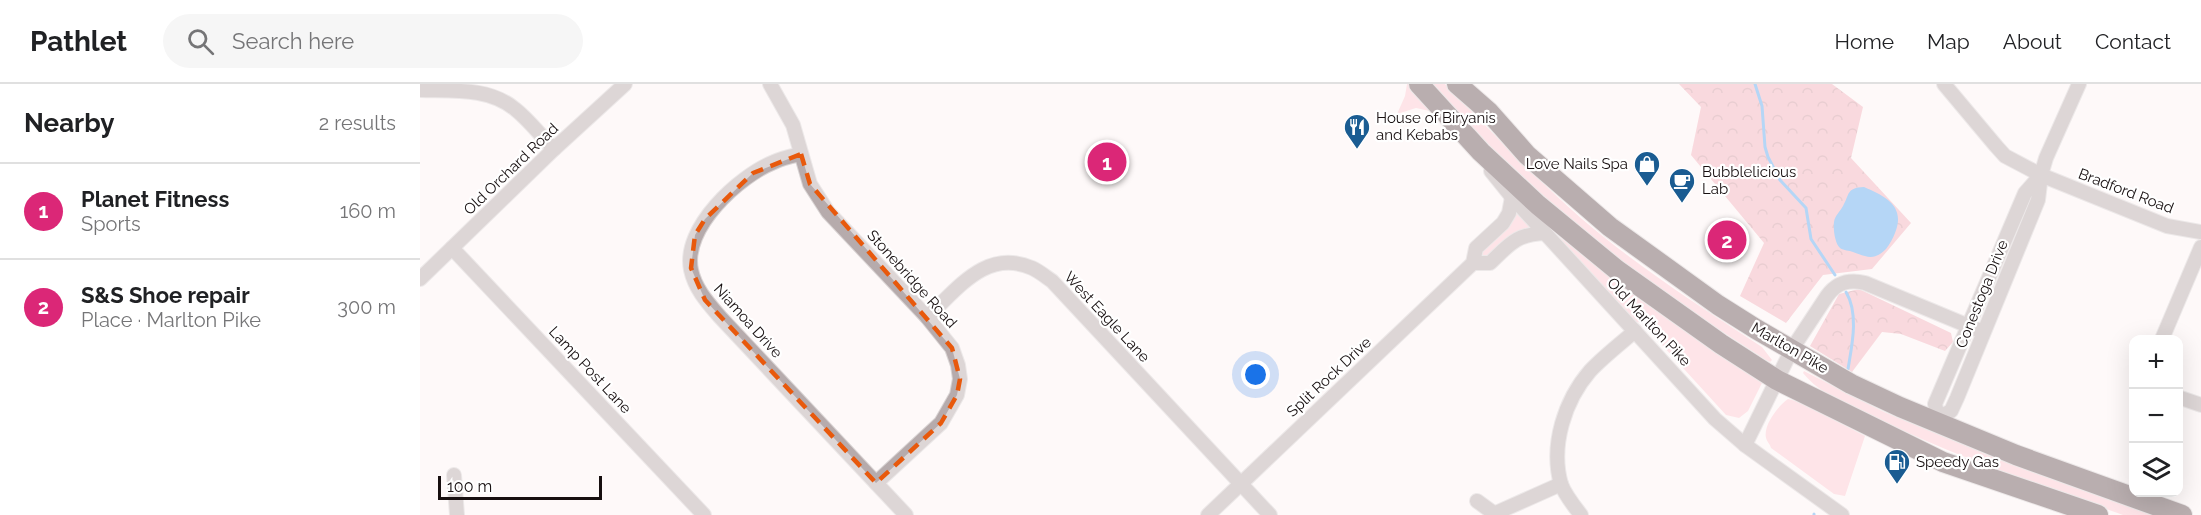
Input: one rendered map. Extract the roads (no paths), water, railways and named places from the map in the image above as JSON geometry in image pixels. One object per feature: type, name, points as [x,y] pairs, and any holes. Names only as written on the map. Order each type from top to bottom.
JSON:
[{"type":"highway","points":[[1419,84],[1481,152],[1538,205],[1617,270],[1721,344],[1777,380],[1943,462],[2098,515]]},
{"type":"highway","name":"Marlton Pike","points":[[1457,84],[1489,112],[1527,155],[1610,227],[1718,305],[1792,349],[1851,384],[2045,466],[2182,515]]},
{"type":"street","name":"Old Orchard Road","points":[[420,279],[554,149],[625,84]]},
{"type":"street","name":"Stonebridge Road","points":[[770,84],[793,125],[810,184],[828,212],[927,317],[952,348],[958,365],[960,379],[957,395],[941,423],[876,483]]},
{"type":"street","name":"Bradford Road","points":[[1944,84],[2005,156],[2041,175],[2167,226],[2201,232]]},
{"type":"street","name":"Conestoga Drive","points":[[2041,175],[2025,193],[1968,325],[1935,404],[1937,420],[1951,411],[2038,200],[2046,158],[2079,84]]},
{"type":"street","points":[[420,90],[475,92],[495,97],[517,111],[554,149]]},
{"type":"street","name":"Old Marlton Pike","points":[[1457,126],[1512,197],[1715,419],[1745,445],[1842,515]]},
{"type":"street","name":"Niamoa Drive","points":[[801,154],[774,162],[753,173],[711,212],[696,235],[691,251],[691,268],[696,284],[705,300],[906,515]]},
{"type":"street","name":"Split Rock Drive","points":[[1208,515],[1473,263],[1476,248],[1503,223],[1509,213],[1512,197]]},
{"type":"street","name":"Split Rock Drive","points":[[1473,263],[1490,263],[1516,238],[1528,233],[1545,233]]},
{"type":"street","points":[[2164,335],[2201,247]]},
{"type":"street","name":"Lamp Post Lane","points":[[452,248],[697,513]]},
{"type":"street","name":"West Eagle Lane","points":[[927,317],[978,270],[996,264],[1014,263],[1033,268],[1052,281],[1270,515]]},
{"type":"street","points":[[1745,445],[1792,349],[1832,290],[1842,283],[1849,281],[1865,283],[1983,333]]},
{"type":"street","points":[[1581,515],[1561,484],[1559,442],[1568,405],[1591,370],[1635,331]]},
{"type":"street","points":[[2183,399],[2201,405]]},
{"type":"street","points":[[454,475],[458,515]]},
{"type":"street","points":[[1477,501],[1496,513],[1561,484]]},
{"type":"water","points":[[1864,187],[1886,198],[1896,209],[1898,216],[1898,224],[1890,243],[1882,253],[1874,257],[1842,249],[1838,246],[1834,232],[1836,215],[1849,192]]},
{"type":"waterway","points":[[1755,84],[1762,106],[1765,147],[1768,157],[1780,180],[1806,208],[1811,239],[1835,275]]},
{"type":"waterway","points":[[1846,292],[1853,320],[1853,340],[1848,369]]},
{"type":"place","name":"House of Biryanis and Kebabs","points":[[1357,150]]},
{"type":"place","name":"Planet Fitness","points":[[1107,162]]},
{"type":"place","name":"Love Nails Spa","points":[[1647,187]]},
{"type":"place","name":"Bubblelicious Lab","points":[[1682,204]]},
{"type":"place","name":"S&S Shoe repair","points":[[1727,240]]},
{"type":"place","name":"Speedy Gas","points":[[1897,485]]}]
